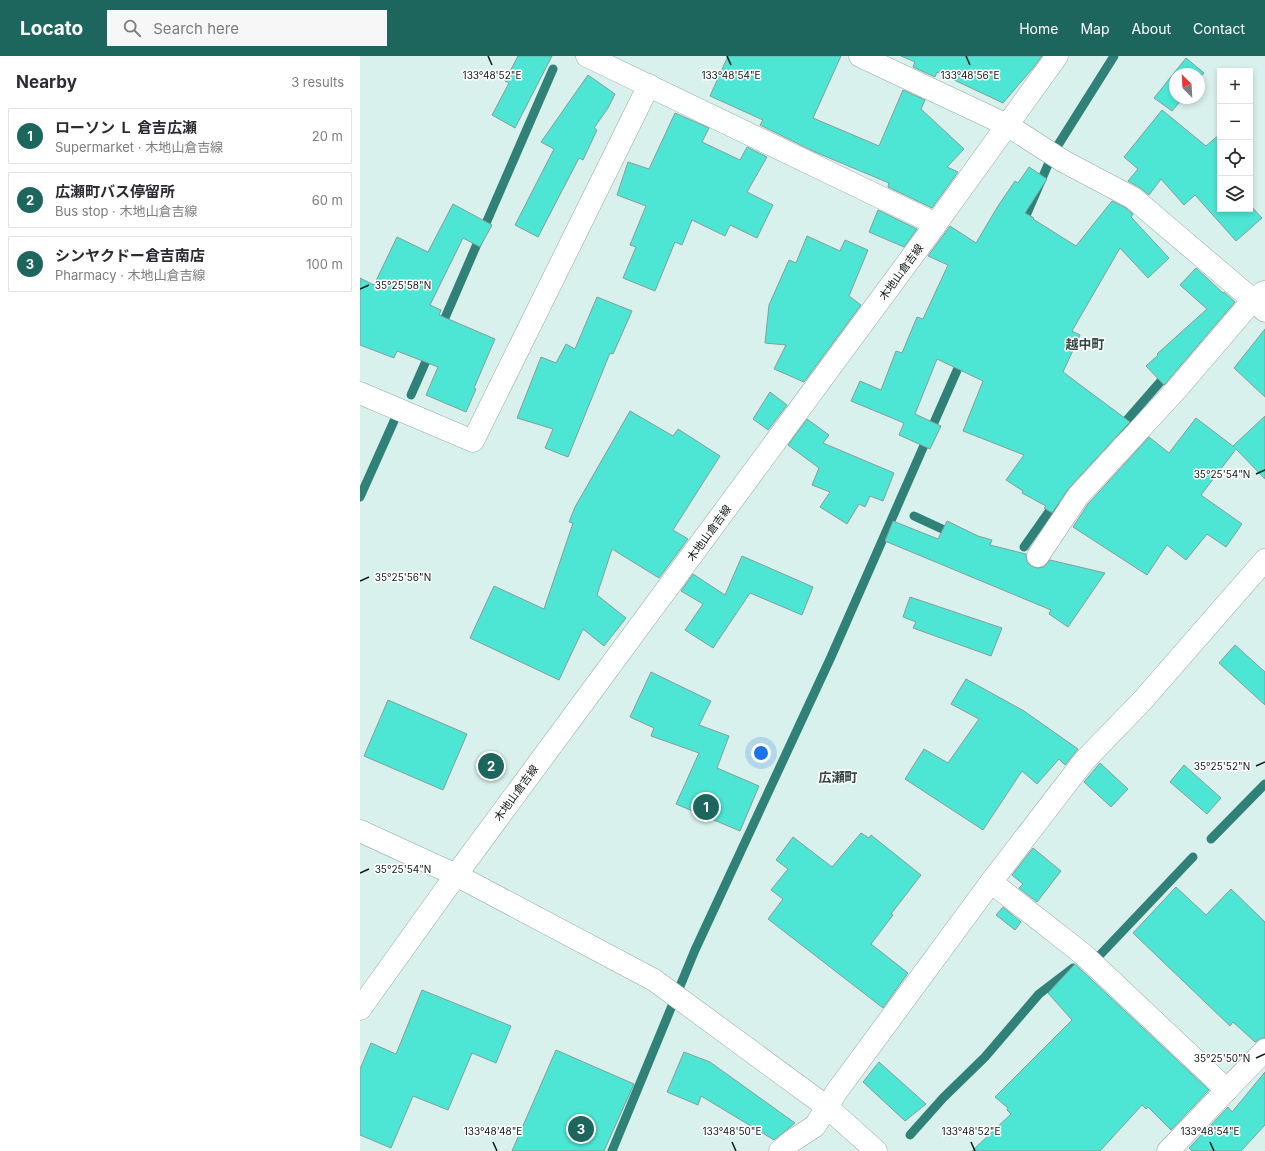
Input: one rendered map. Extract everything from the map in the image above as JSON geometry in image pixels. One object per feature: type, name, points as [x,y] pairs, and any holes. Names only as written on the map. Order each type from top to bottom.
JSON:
[{"type":"street","points":[[587,56],[936,224]]},
{"type":"street","points":[[860,56],[1006,125],[1063,161],[1133,198],[1261,301],[1078,496],[1038,556]]},
{"type":"street","name":"木地山倉吉線","points":[[360,1009],[456,875],[936,224],[1057,56]]},
{"type":"street","points":[[360,392],[473,441],[649,85]]},
{"type":"street","points":[[780,1151],[815,1126],[827,1106],[991,882],[1084,761],[1142,701],[1265,560]]},
{"type":"street","points":[[360,831],[456,875],[654,980],[827,1106],[876,1151]]},
{"type":"street","points":[[991,882],[1084,955],[1227,1090]]},
{"type":"street","points":[[1168,1151],[1265,1050]]},
{"type":"building","points":[[518,56],[552,56],[515,128],[492,115],[509,83],[505,81]]},
{"type":"building","points":[[728,56],[841,56],[813,118],[879,146],[903,90],[925,100],[921,109],[964,149],[947,167],[958,172],[932,208],[888,187],[889,183],[815,152],[760,125],[763,120],[710,96]]},
{"type":"building","points":[[901,56],[1042,56],[1003,103],[937,72],[935,77],[913,67],[915,62]]},
{"type":"building","points":[[1186,58],[1198,68],[1178,68]]},
{"type":"building","points":[[588,75],[615,94],[608,108],[594,128],[597,130],[583,160],[579,158],[538,237],[515,225],[554,149],[541,142]]},
{"type":"building","points":[[1169,79],[1169,104],[1178,104],[1172,111],[1154,98]]},
{"type":"building","points":[[1162,110],[1206,146],[1217,137],[1217,212],[1253,212],[1253,208],[1262,218],[1236,241],[1195,195],[1184,205],[1161,179],[1149,195],[1128,181],[1138,169],[1124,157]]},
{"type":"building","points":[[675,113],[709,128],[702,142],[740,160],[747,147],[767,157],[747,192],[773,205],[757,238],[730,225],[725,236],[692,220],[682,245],[675,242],[655,291],[623,278],[636,247],[630,245],[646,206],[617,195],[628,162],[649,169]]},
{"type":"building","points":[[1029,167],[1047,179],[1025,213],[1034,218],[1033,219],[1076,246],[1112,201],[1126,208],[1133,214],[1131,217],[1169,258],[1148,278],[1120,248],[1072,331],[1080,335],[1063,372],[1130,422],[1069,488],[1052,513],[1044,508],[1046,506],[1022,493],[1023,491],[1006,480],[1024,455],[963,431],[983,381],[937,359],[915,414],[941,426],[930,449],[899,435],[904,423],[851,401],[860,381],[881,390],[896,351],[902,353],[917,317],[923,319],[948,265],[928,256],[950,226],[976,243],[1015,181],[1018,183]]},
{"type":"building","points":[[453,204],[492,225],[480,247],[463,238],[430,305],[441,310],[439,315],[495,339],[474,388],[476,389],[466,412],[426,395],[438,367],[397,351],[394,358],[360,345],[360,278],[374,285],[397,237],[428,252]]},
{"type":"building","points":[[878,210],[917,229],[904,247],[869,232]]},
{"type":"building","points":[[807,236],[840,251],[845,240],[868,250],[849,296],[861,305],[804,382],[774,369],[786,345],[765,343],[769,305],[789,260],[796,263]]},
{"type":"building","points":[[1196,268],[1235,302],[1164,385],[1146,366],[1158,355],[1157,354],[1207,309],[1180,285]]},
{"type":"building","points":[[597,297],[632,311],[613,354],[610,353],[568,457],[545,448],[553,429],[517,418],[541,357],[556,363],[566,344],[575,349]]},
{"type":"building","points":[[1265,329],[1265,397],[1234,368]]},
{"type":"building","points":[[770,392],[787,405],[768,430],[753,419]]},
{"type":"building","points":[[630,411],[673,436],[678,429],[720,456],[673,530],[688,539],[659,578],[612,549],[597,595],[626,618],[604,646],[583,629],[559,680],[470,638],[494,586],[544,609],[573,523],[569,522],[575,507]]},
{"type":"building","points":[[1265,416],[1265,479],[1236,449],[1201,495],[1242,524],[1226,547],[1207,534],[1186,560],[1167,545],[1147,575],[1073,527],[1088,504],[1149,437],[1169,453],[1196,418],[1234,447],[1233,446]]},
{"type":"building","points":[[807,419],[829,435],[823,443],[894,473],[883,501],[870,496],[865,507],[859,504],[847,524],[820,507],[830,492],[812,485],[819,468],[788,445]]},
{"type":"building","points":[[893,521],[938,539],[947,521],[978,536],[992,540],[990,545],[1026,554],[1027,562],[1031,566],[1037,568],[1044,567],[1050,560],[1105,573],[1068,627],[1049,614],[1051,610],[885,541]]},
{"type":"building","points":[[742,556],[813,587],[802,615],[750,593],[713,648],[685,630],[703,604],[681,591],[693,574],[725,595]]},
{"type":"building","points":[[910,597],[1002,628],[991,656],[913,628],[916,622],[903,617]]},
{"type":"building","points":[[1235,645],[1265,672],[1265,705],[1219,663]]},
{"type":"building","points":[[651,672],[711,701],[699,725],[729,736],[717,768],[759,786],[740,831],[676,804],[699,753],[651,736],[654,728],[630,717]]},
{"type":"building","points":[[966,679],[1024,711],[1078,749],[1065,765],[1059,759],[1037,784],[1022,771],[983,830],[905,779],[924,749],[948,763],[979,719],[951,704]]},
{"type":"building","points":[[388,700],[467,734],[443,790],[364,756]]},
{"type":"building","points":[[1100,763],[1128,789],[1111,807],[1084,782]]},
{"type":"building","points":[[1184,765],[1221,798],[1207,814],[1170,782]]},
{"type":"building","points":[[861,833],[869,838],[871,835],[921,875],[891,914],[893,915],[871,944],[908,973],[883,1008],[768,919],[783,899],[771,890],[788,869],[776,860],[793,837],[832,867]]},
{"type":"building","points":[[1033,848],[1061,871],[1037,902],[1019,888],[1023,884],[1012,875]]},
{"type":"building","points":[[1176,887],[1206,915],[1231,889],[1265,922],[1265,1038],[1261,1038],[1255,1042],[1233,1022],[1230,1026],[1133,933]]},
{"type":"building","points":[[1003,907],[1021,922],[1015,930],[996,915]]},
{"type":"building","points":[[1075,964],[1209,1090],[1171,1130],[1148,1107],[1146,1109],[1142,1105],[1100,1151],[972,1151],[1011,1114],[1007,1110],[1008,1108],[995,1097],[1072,1020],[1048,993]]},
{"type":"building","points":[[422,990],[511,1026],[496,1063],[472,1053],[448,1110],[413,1096],[391,1148],[360,1135],[360,1069],[371,1043],[396,1054]]},
{"type":"building","points":[[556,1050],[634,1084],[604,1151],[512,1151]]},
{"type":"building","points":[[684,1052],[710,1062],[795,1123],[774,1140],[701,1096],[698,1105],[667,1092]]},
{"type":"building","points":[[879,1062],[926,1104],[905,1121],[863,1082]]},
{"type":"building","points":[[1265,1072],[1265,1125],[1241,1151],[1192,1151],[1189,1148],[1228,1107],[1232,1112]]},
{"type":"waterway","points":[[1022,225],[1053,153],[1114,56]]},
{"type":"waterway","points":[[441,327],[553,69]]},
{"type":"waterway","points":[[411,395],[430,352]]},
{"type":"waterway","points":[[612,1151],[695,950],[831,657],[962,359]]},
{"type":"waterway","points":[[1120,428],[1168,373]]},
{"type":"waterway","points":[[360,497],[394,421]]},
{"type":"waterway","points":[[1024,547],[1055,503]]},
{"type":"waterway","points":[[914,516],[953,534]]},
{"type":"waterway","points":[[1211,839],[1265,784]]},
{"type":"waterway","points":[[1098,957],[1193,857]]},
{"type":"waterway","points":[[910,1135],[943,1098],[985,1057],[1039,994],[1073,968]]},
{"type":"place","name":"広瀬町バス停留所","points":[[491,766]]},
{"type":"place","name":"ローソン Ｌ 倉吉広瀬","points":[[706,807]]},
{"type":"place","name":"シンヤクドー倉吉南店","points":[[581,1129]]},
{"type":"district","name":"越中町","points":[[1085,344]]},
{"type":"district","name":"広瀬町","points":[[838,777]]}]
